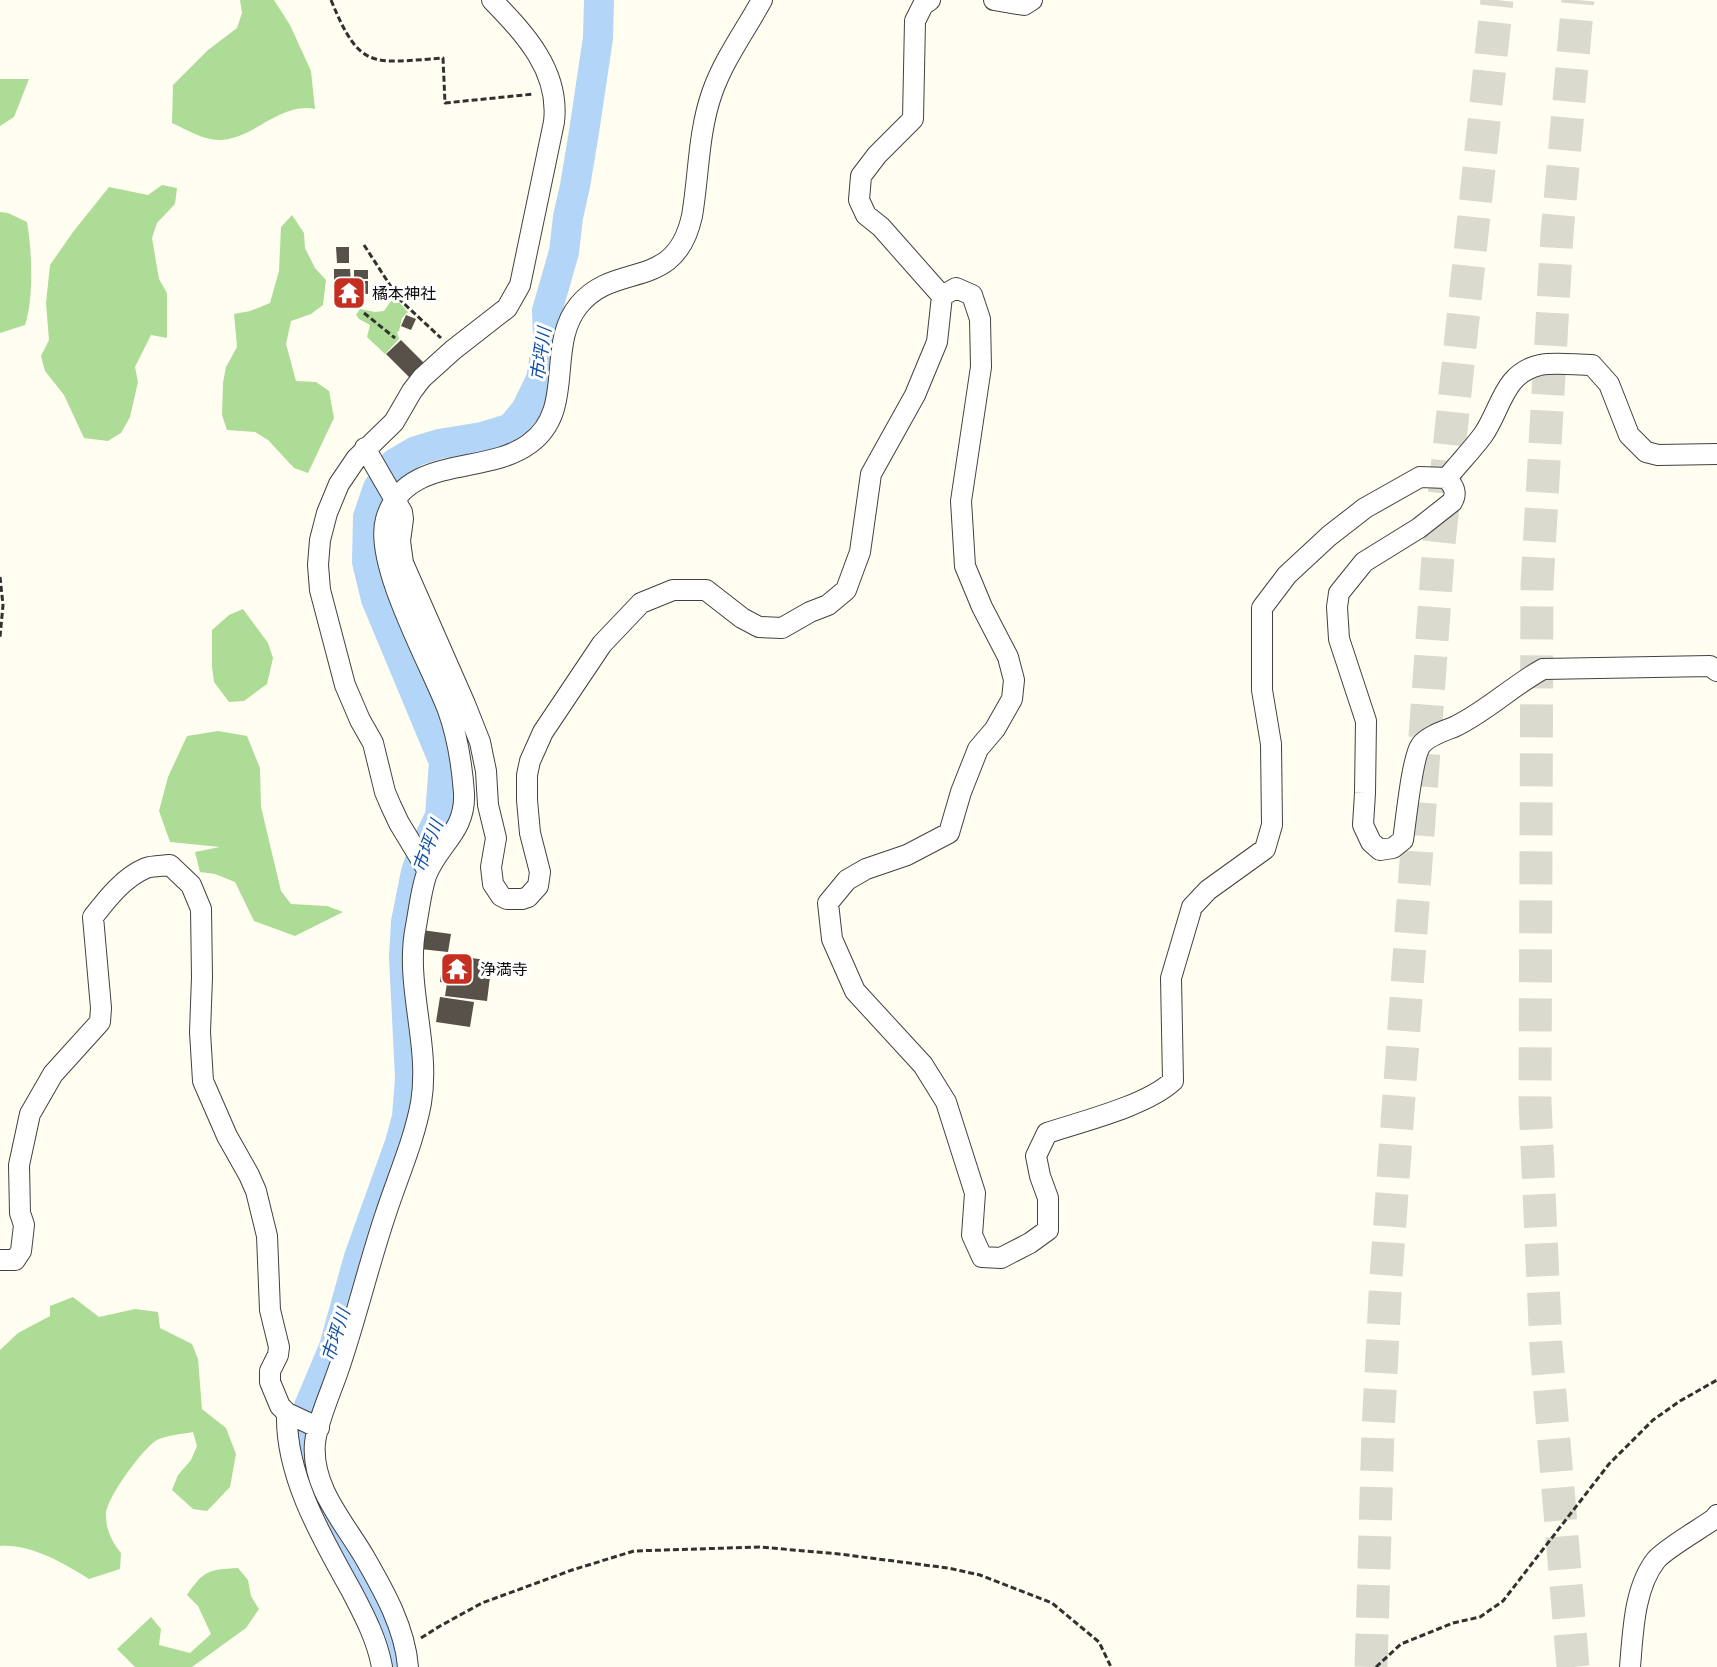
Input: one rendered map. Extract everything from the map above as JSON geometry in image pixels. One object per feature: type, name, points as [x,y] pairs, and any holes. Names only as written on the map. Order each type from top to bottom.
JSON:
[{"type":"street","points":[[428,871],[399,823],[385,792],[373,743],[351,701],[343,678],[320,590],[319,552],[327,513],[339,484],[365,448],[393,422],[422,378],[453,350],[507,308],[520,285],[554,122],[554,92],[537,50],[492,0]]},
{"type":"street","points":[[407,1658],[395,1616],[330,1501],[318,1473],[315,1456],[316,1436],[343,1357],[421,1103],[423,1061],[413,948],[425,879],[428,871],[457,830],[464,809],[464,788],[449,714],[389,572],[383,532],[395,500],[411,485],[434,472],[505,457],[536,439],[554,413],[560,382],[563,338],[570,318],[578,307],[586,298],[604,286],[660,267],[681,247],[690,227],[702,134],[712,94],[731,51],[762,0]]},
{"type":"street","points":[[365,448],[402,512],[400,542],[403,563],[465,704],[484,758],[488,805],[496,838],[491,867],[493,884],[501,896],[522,899],[533,892],[540,881],[539,862],[530,833],[526,792],[528,769],[535,747],[560,704],[602,644],[641,603],[673,590],[706,590],[742,618],[759,627],[782,628],[828,605],[846,590],[860,552],[871,474],[915,395],[937,342],[942,296],[881,227],[866,214],[859,200],[861,176],[877,155],[913,119],[915,21],[923,5],[930,0]]},
{"type":"street","points":[[994,0],[1024,4],[1032,0]]},
{"type":"street","points":[[942,296],[956,288],[972,295],[980,319],[981,367],[961,501],[965,566],[982,607],[1008,657],[1014,680],[1012,699],[995,729],[978,749],[961,792],[949,834],[907,855],[866,868],[847,880],[828,903],[832,939],[855,991],[923,1065],[946,1101],[975,1193],[972,1235],[982,1257],[1001,1258],[1030,1243],[1048,1230],[1048,1198],[1036,1156],[1047,1133],[1142,1101],[1162,1091],[1173,1081],[1171,978],[1192,908],[1208,890],[1265,849],[1272,825],[1271,744],[1262,690],[1262,608],[1287,575],[1329,536],[1365,508],[1420,477],[1447,478]]},
{"type":"street","points":[[1447,478],[1485,433],[1497,405],[1512,381],[1527,370],[1541,365],[1592,365],[1609,384],[1629,435],[1646,452],[1658,455],[1717,454]]},
{"type":"street","points":[[1447,478],[1454,487],[1455,496],[1452,502],[1419,528],[1364,562],[1339,593],[1336,607],[1339,639],[1366,721],[1363,825],[1371,842],[1380,850],[1393,848],[1403,840],[1416,759],[1422,744],[1433,736],[1466,721],[1522,680],[1543,669],[1710,666],[1717,670]]},
{"type":"street","points":[[0,1260],[15,1260],[21,1251],[24,1226],[20,1213],[20,1165],[30,1114],[53,1074],[100,1022],[101,1008],[93,917],[108,897],[128,880],[146,868],[170,865],[191,885],[201,909],[200,1032],[203,1082],[227,1136],[249,1175],[261,1212],[268,1253],[267,1276],[270,1310],[279,1347],[278,1355],[270,1371],[270,1382],[280,1406],[287,1413],[319,1428]]},
{"type":"street","points":[[287,1413],[286,1427],[296,1474],[310,1510],[364,1612],[382,1667]]},
{"type":"street","points":[[310,1510],[330,1501]]},
{"type":"street","points":[[1630,1667],[1642,1586],[1657,1559],[1717,1515]]},
{"type":"path","points":[[331,0],[342,27],[356,48],[366,57],[399,61],[443,58],[445,103],[554,92]]},
{"type":"path","points":[[364,245],[399,299],[453,350]]},
{"type":"path","points":[[364,313],[395,338]]},
{"type":"path","points":[[0,577],[3,605],[0,637]]},
{"type":"path","points":[[1376,1667],[1401,1644],[1453,1623],[1480,1617],[1503,1601],[1609,1464],[1653,1420],[1680,1401],[1717,1380]]},
{"type":"path","points":[[407,1658],[440,1626],[482,1603],[572,1570],[634,1551],[760,1547],[839,1554],[948,1568],[980,1575],[1052,1603],[1099,1642],[1111,1667]]},
{"type":"green space","points":[[240,0],[274,0],[290,25],[311,71],[315,109],[301,108],[287,112],[235,137],[221,140],[206,138],[172,123],[173,85],[208,50],[237,28],[242,13]]},
{"type":"green space","points":[[0,79],[29,79],[14,117],[0,126]]},
{"type":"green space","points":[[162,185],[177,188],[175,204],[157,223],[152,238],[159,279],[167,293],[167,338],[151,335],[135,367],[138,382],[130,417],[121,433],[108,441],[84,438],[64,395],[45,371],[41,356],[49,340],[46,303],[50,265],[109,187],[148,195]]},
{"type":"green space","points":[[0,212],[8,213],[27,222],[31,274],[30,301],[25,325],[0,333]]},
{"type":"green space","points":[[292,215],[304,233],[305,248],[315,268],[326,280],[323,305],[311,314],[291,321],[286,344],[296,381],[316,382],[329,391],[334,418],[308,473],[294,468],[268,440],[255,432],[227,430],[222,415],[226,367],[237,347],[234,314],[250,311],[270,303],[279,271],[281,227]]},
{"type":"green space","points":[[394,300],[398,301],[408,312],[402,318],[397,332],[399,339],[385,354],[367,337],[370,325],[356,315],[360,309],[384,311]]},
{"type":"green space","points":[[243,609],[268,643],[273,658],[267,684],[244,701],[229,702],[214,682],[212,630],[229,615]]},
{"type":"green space","points":[[218,731],[247,736],[260,768],[261,807],[281,891],[291,904],[327,906],[343,912],[295,936],[254,921],[235,882],[215,874],[200,872],[195,852],[220,847],[170,842],[159,811],[168,777],[187,736]]},
{"type":"green space","points":[[73,1297],[99,1317],[135,1309],[158,1312],[160,1328],[192,1344],[198,1359],[202,1409],[226,1428],[236,1454],[230,1487],[207,1511],[193,1509],[172,1490],[178,1475],[191,1460],[197,1446],[193,1432],[165,1437],[151,1445],[126,1475],[107,1508],[108,1531],[121,1553],[120,1569],[89,1579],[35,1551],[0,1546],[0,1350],[18,1333],[50,1316],[50,1306]]},
{"type":"green space","points":[[238,1568],[248,1580],[251,1596],[259,1609],[246,1628],[192,1667],[135,1667],[117,1649],[151,1617],[161,1629],[159,1645],[190,1653],[211,1634],[198,1606],[187,1595],[208,1573]]},
{"type":"building","points":[[336,247],[349,247],[349,263],[337,263]]},
{"type":"building","points":[[334,269],[350,269],[351,283],[334,283]]},
{"type":"building","points":[[354,270],[368,270],[368,279],[354,279]]},
{"type":"building","points":[[354,281],[368,281],[368,294],[354,293]]},
{"type":"building","points":[[335,286],[352,286],[352,298],[336,298]]},
{"type":"building","points":[[406,315],[416,319],[411,330],[401,326]]},
{"type":"building","points":[[401,340],[426,365],[411,379],[386,354]]},
{"type":"building","points":[[422,930],[451,934],[448,952],[420,949]]},
{"type":"building","points":[[451,955],[492,961],[487,1001],[445,996],[447,983],[440,982],[442,966],[449,966]]},
{"type":"building","points":[[440,997],[474,1002],[470,1027],[436,1022]]},
{"type":"waterway","name":"市坪川","points":[[394,1667],[392,1643],[381,1620],[314,1500],[304,1469],[301,1446],[305,1416],[334,1347],[359,1257],[400,1143],[407,1117],[410,1078],[404,957],[406,922],[416,872],[440,816],[444,762],[376,599],[367,562],[368,517],[378,488],[394,464],[416,451],[439,444],[482,437],[511,428],[526,410],[541,379],[548,337],[547,311],[564,252],[568,217],[584,132],[598,38],[599,0]]},
{"type":"tunnel","points":[[1371,1667],[1378,1431],[1386,1276],[1439,543],[1497,0]]},
{"type":"tunnel","points":[[1573,1667],[1546,1347],[1535,1103],[1537,585],[1557,234],[1578,0]]},
{"type":"place","name":"橘本神社","points":[[349,293]]},
{"type":"place","name":"浄満寺","points":[[457,969]]}]
